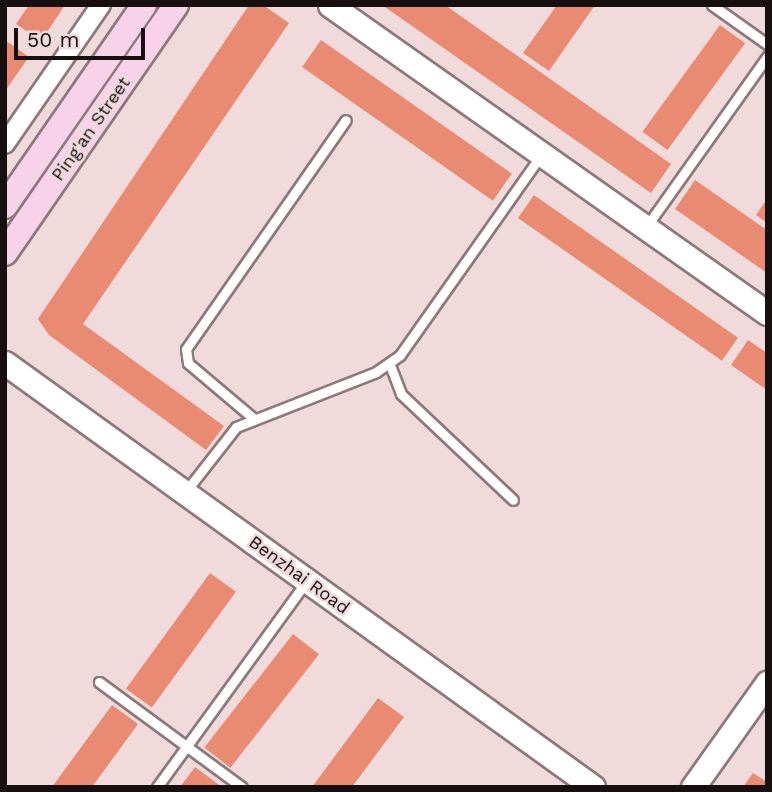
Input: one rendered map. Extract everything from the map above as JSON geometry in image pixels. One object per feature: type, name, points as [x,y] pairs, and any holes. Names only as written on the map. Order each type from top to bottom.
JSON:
[{"type":"main road","name":"Ping'an Street","points":[[5,206],[144,5]]},
{"type":"main road","name":"Ping'an Street","points":[[5,253],[176,5]]},
{"type":"street","points":[[5,144],[101,5]]},
{"type":"street","points":[[330,5],[767,313]]},
{"type":"street","name":"Benzhai Road","points":[[5,363],[593,787]]},
{"type":"street","points":[[694,787],[767,683]]},
{"type":"lane","points":[[712,5],[767,44]]},
{"type":"lane","points":[[646,228],[767,57]]},
{"type":"lane","points":[[253,418],[188,363],[186,349],[346,120]]},
{"type":"lane","points":[[185,492],[223,439],[253,418],[390,365],[541,154]]},
{"type":"lane","points":[[390,365],[401,394],[513,500]]},
{"type":"lane","points":[[157,787],[307,581]]},
{"type":"lane","points":[[99,682],[242,787]]},
{"type":"building","points":[[29,5],[65,5],[41,41],[16,24]]},
{"type":"building","points":[[249,5],[263,5],[289,23],[83,324],[224,426],[206,450],[49,335],[38,319]]},
{"type":"building","points":[[382,5],[445,5],[671,164],[651,193]]},
{"type":"building","points":[[557,5],[595,5],[549,71],[523,53]]},
{"type":"building","points":[[720,25],[745,43],[667,150],[642,132]]},
{"type":"building","points":[[5,40],[29,57],[5,91]]},
{"type":"building","points":[[321,40],[512,174],[493,201],[302,67]]},
{"type":"building","points":[[695,180],[767,230],[767,273],[675,209]]},
{"type":"building","points":[[534,195],[738,338],[722,361],[518,218]]},
{"type":"building","points":[[767,199],[767,223],[756,215]]},
{"type":"building","points":[[748,340],[767,353],[767,390],[731,365]]},
{"type":"building","points":[[210,573],[236,592],[152,707],[126,689]]},
{"type":"building","points":[[293,634],[319,654],[230,768],[204,747]]},
{"type":"building","points":[[378,698],[404,717],[352,787],[312,787]]},
{"type":"building","points":[[112,705],[138,724],[92,787],[52,787]]},
{"type":"building","points":[[195,767],[222,787],[180,787]]},
{"type":"building","points":[[753,773],[767,782],[767,787],[743,787]]}]
